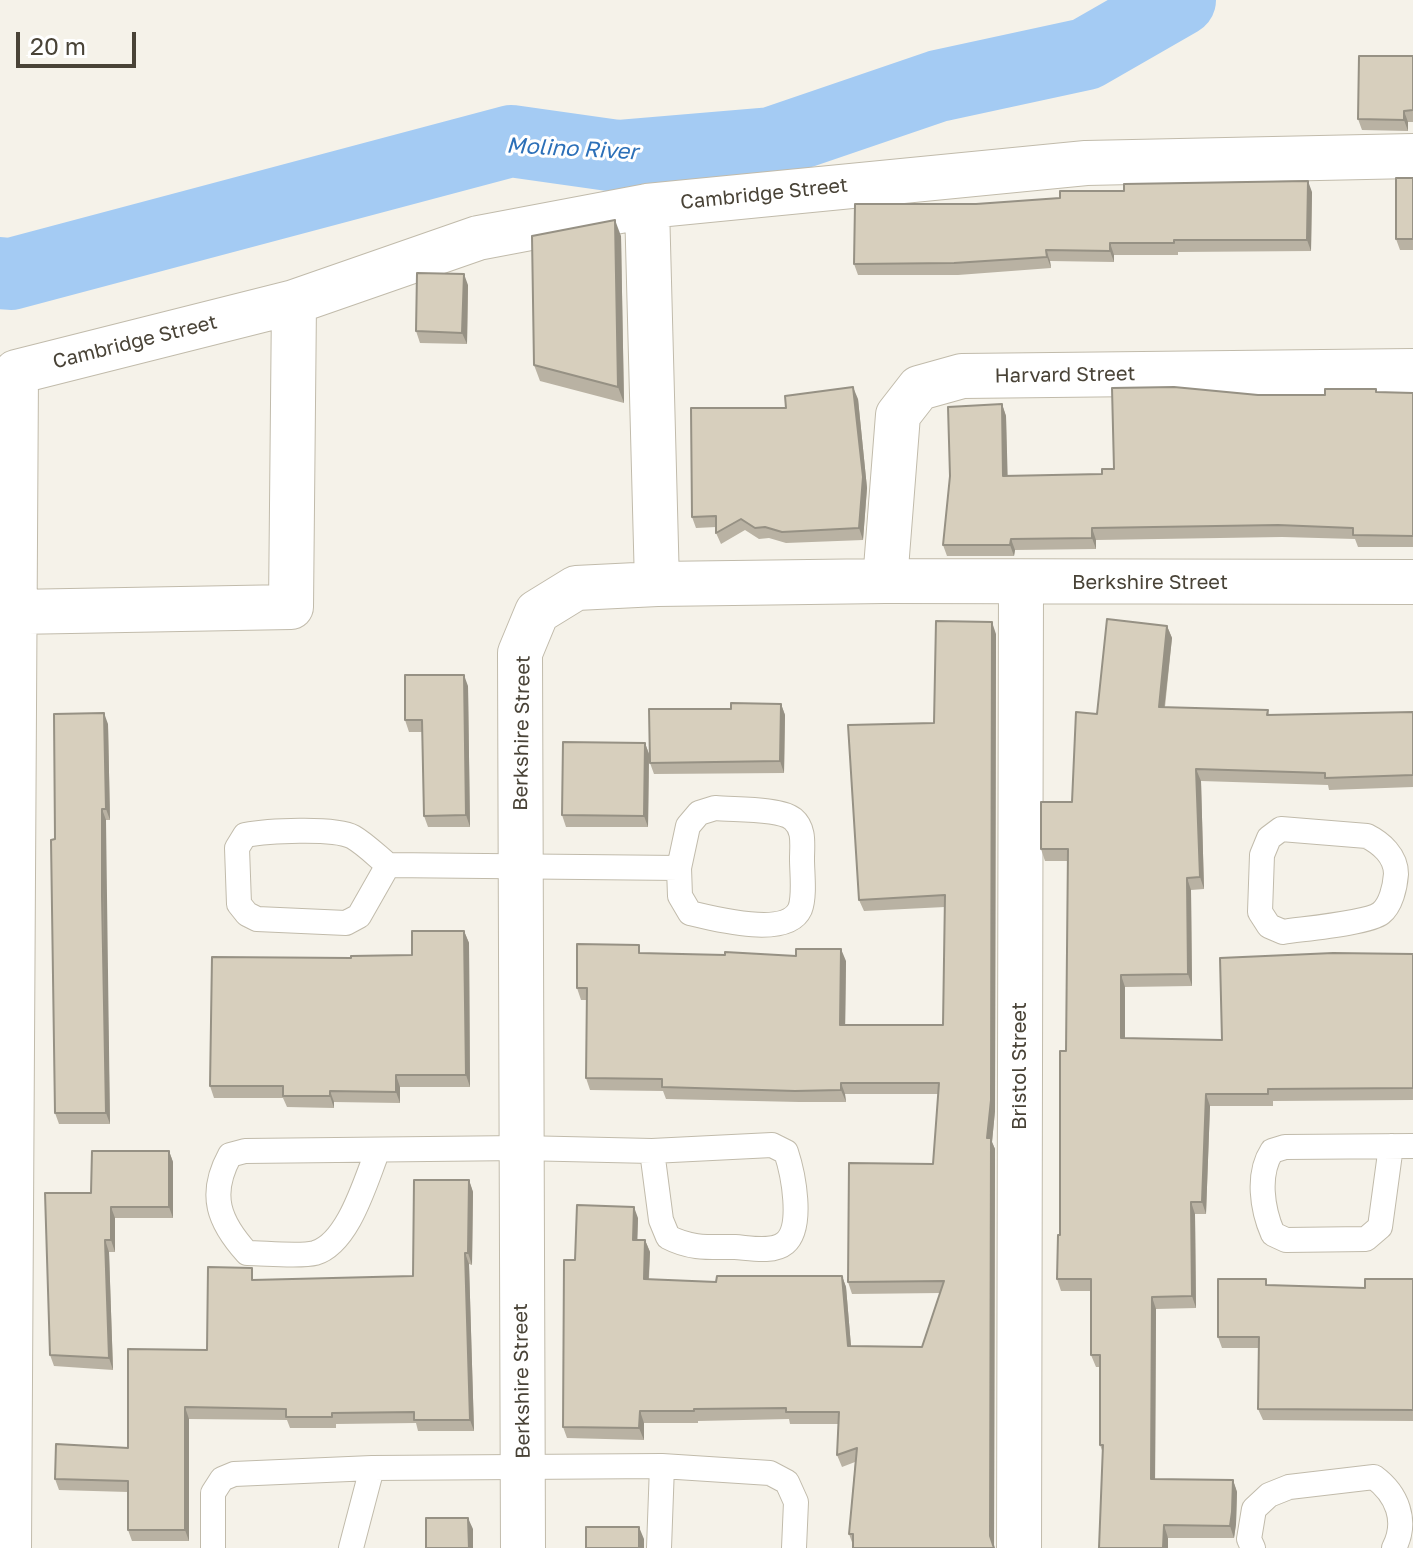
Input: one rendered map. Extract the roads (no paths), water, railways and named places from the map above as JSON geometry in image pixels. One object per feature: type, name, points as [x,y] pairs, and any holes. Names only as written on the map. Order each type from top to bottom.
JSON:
[{"type":"street","name":"Cambridge Street","points":[[9,1548],[16,372],[294,302],[478,238],[647,206],[1086,163],[1413,156]]},
{"type":"street","points":[[647,206],[657,584]]},
{"type":"street","points":[[15,612],[291,607],[294,302]]},
{"type":"street","name":"Harvard Street","points":[[885,581],[898,415],[919,388],[962,376],[1413,371]]},
{"type":"street","name":"Berkshire Street","points":[[523,1548],[520,653],[537,612],[576,588],[657,584],[1413,582]]},
{"type":"street","name":"Bristol Street","points":[[1019,1548],[1021,583]]},
{"type":"lane","points":[[715,808],[785,814],[796,821],[803,835],[801,907],[790,921],[773,926],[711,919],[690,913],[680,896],[679,868],[688,826],[699,813],[715,808]]},
{"type":"lane","points":[[1281,829],[1367,836],[1389,852],[1405,871],[1390,903],[1373,918],[1283,932],[1269,926],[1260,912],[1262,855],[1269,838],[1281,829]]},
{"type":"lane","points":[[388,865],[359,916],[346,923],[257,919],[247,914],[239,904],[237,848],[245,835],[263,832],[338,832],[352,836],[388,865],[679,868]]},
{"type":"lane","points":[[378,1150],[348,1223],[334,1242],[315,1253],[247,1253],[230,1235],[219,1214],[221,1171],[230,1155],[245,1151],[520,1148],[652,1151],[772,1145],[786,1152],[792,1170],[796,1223],[786,1242],[772,1248],[686,1246],[668,1237],[661,1220],[652,1151]]},
{"type":"lane","points":[[1402,1146],[1380,1227],[1366,1239],[1286,1240],[1273,1234],[1265,1216],[1263,1164],[1272,1151],[1285,1147],[1402,1146]]},
{"type":"lane","points":[[659,1548],[662,1466]]},
{"type":"lane","points":[[213,1548],[213,1493],[222,1479],[234,1474],[372,1468],[662,1466],[770,1473],[787,1482],[796,1502],[794,1548]]},
{"type":"lane","points":[[351,1548],[372,1468]]},
{"type":"lane","points":[[1253,1548],[1249,1539],[1254,1509],[1269,1495],[1289,1487],[1374,1477],[1387,1487],[1407,1512],[1394,1548]]},
{"type":"waterway","name":"Molino River","points":[[0,273],[11,274],[511,141],[617,156],[771,143],[938,86],[1086,54],[1180,0]]}]
